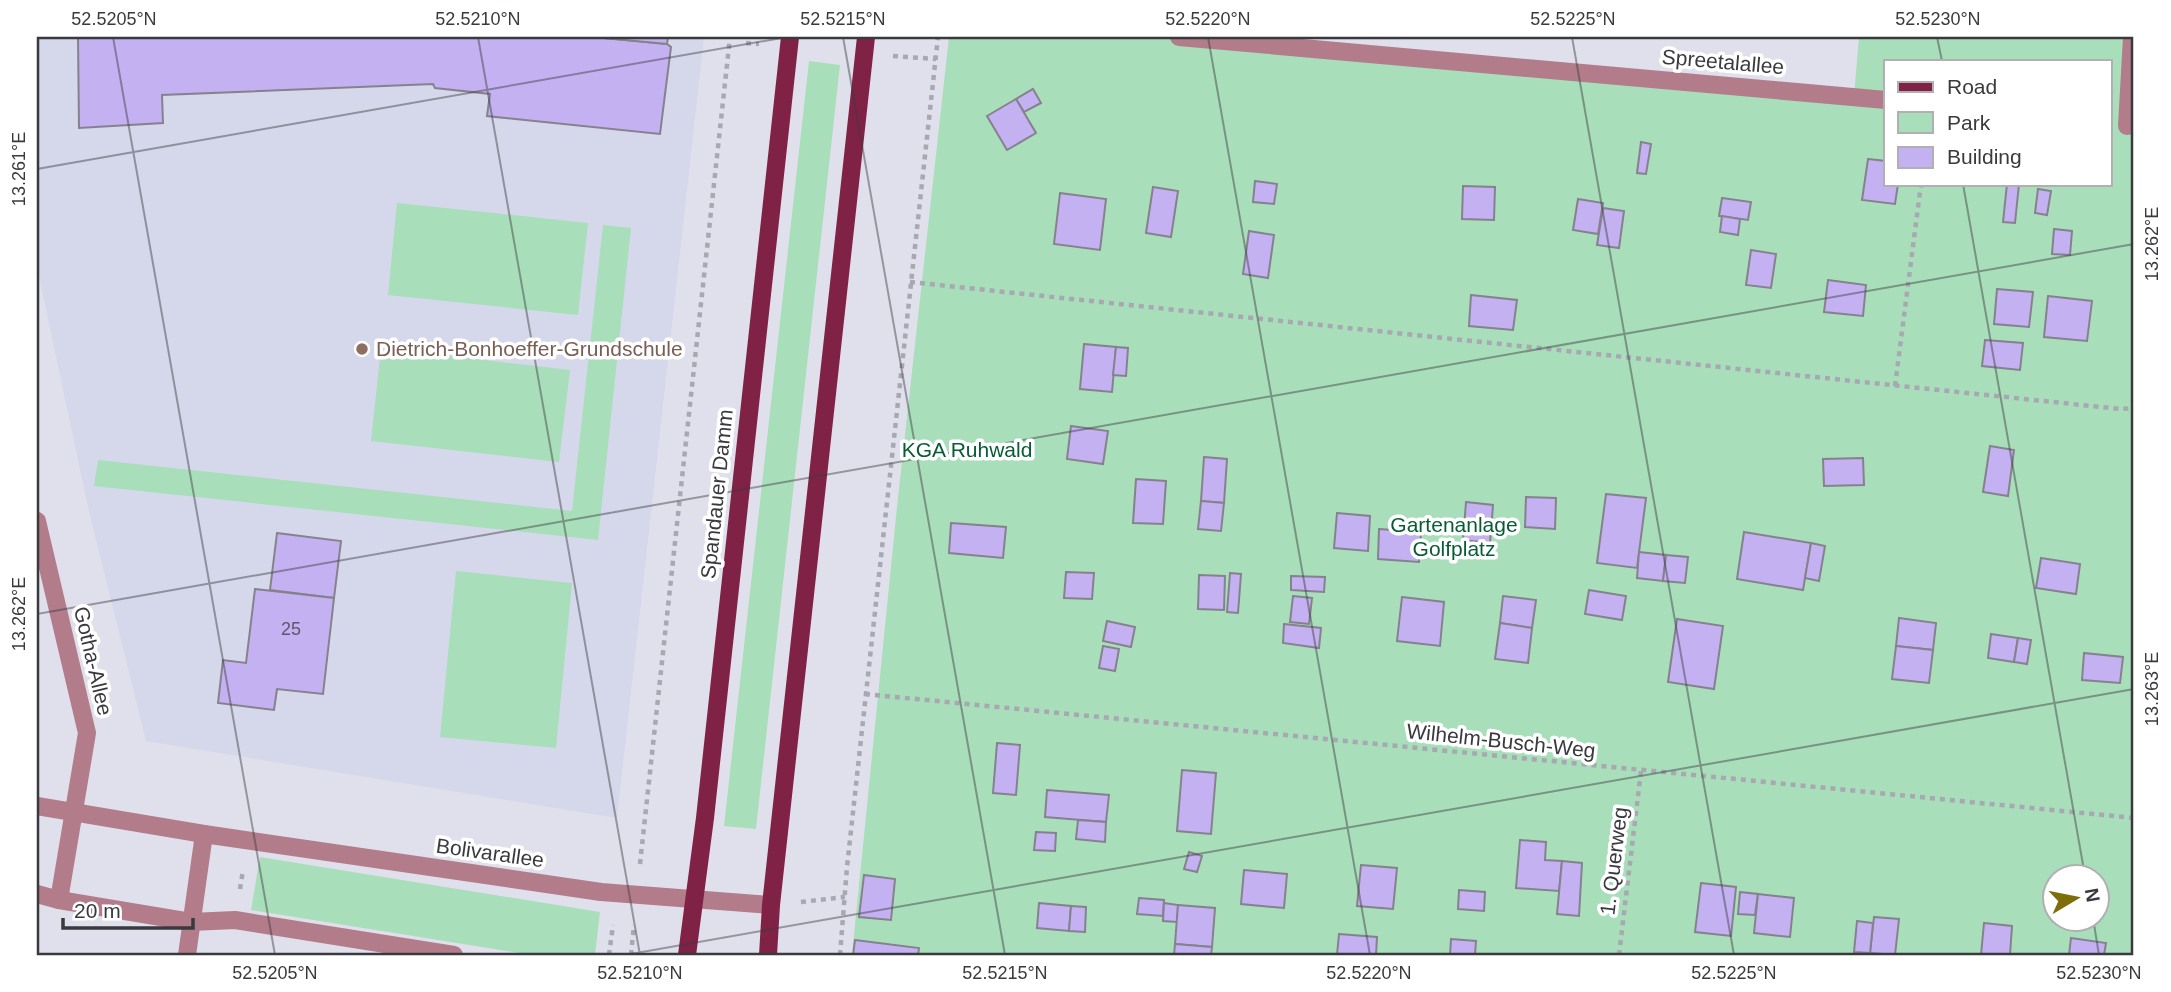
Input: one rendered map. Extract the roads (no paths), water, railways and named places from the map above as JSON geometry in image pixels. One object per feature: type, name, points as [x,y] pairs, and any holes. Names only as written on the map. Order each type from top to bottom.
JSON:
[{"type":"main road","name":"Spandauer Damm","points":[[687,955],[790,37]]},
{"type":"main road","points":[[768,955],[771,905],[866,37]]},
{"type":"street","name":"Spreetalallee","points":[[1179,37],[1884,100]]},
{"type":"street","points":[[2124,126],[2132,37]]},
{"type":"street","name":"Gotha-Allee","points":[[37,521],[87,733],[75,812]]},
{"type":"street","name":"Bolivarallee","points":[[37,806],[204,834],[601,892],[771,905]]},
{"type":"street","points":[[59,900],[75,812]]},
{"type":"street","points":[[187,955],[204,834]]},
{"type":"street","points":[[37,894],[191,922],[235,920],[454,955]]},
{"type":"place","name":"Dietrich-Bonhoeffer-Grundschule","points":[[362,349]]},
{"type":"park label","name":"KGA Ruhwald","points":[[967,450]]},
{"type":"park label","name":"Gartenanlage Golfplatz","points":[[1454,537]]}]
